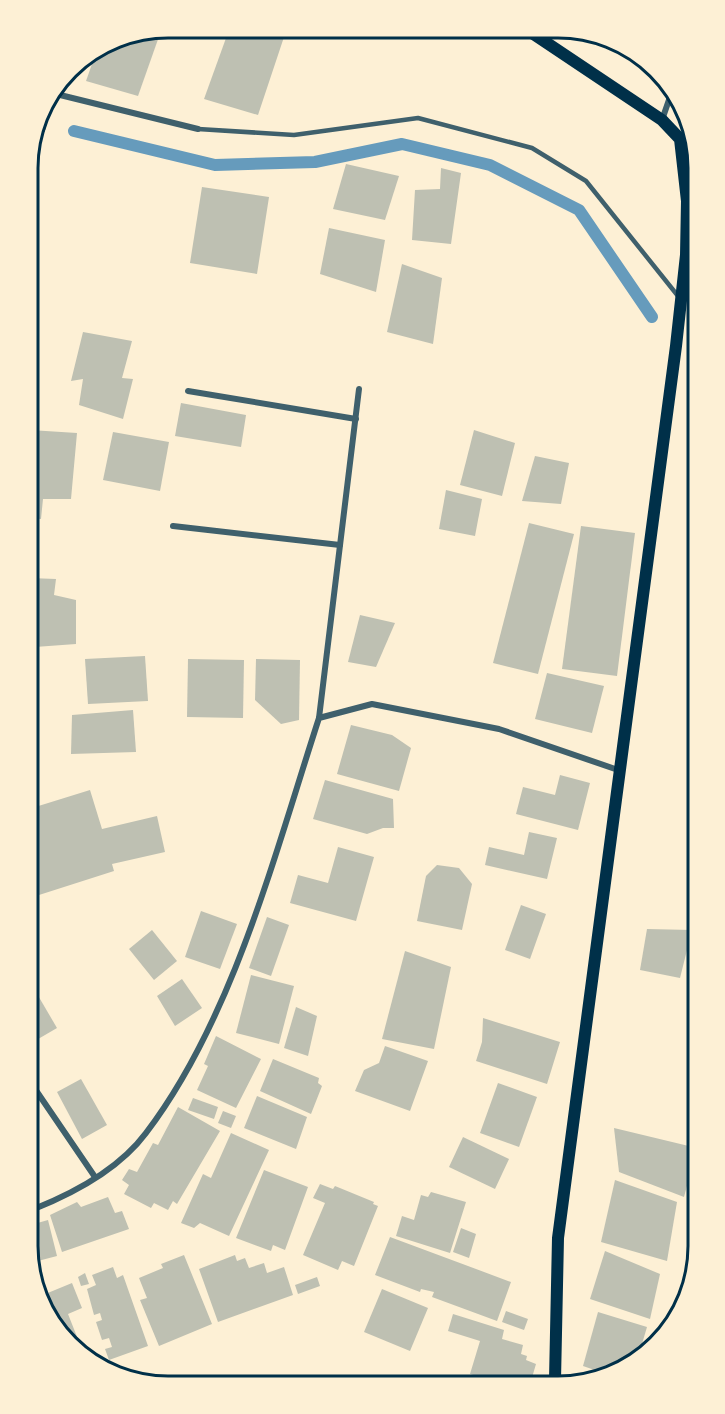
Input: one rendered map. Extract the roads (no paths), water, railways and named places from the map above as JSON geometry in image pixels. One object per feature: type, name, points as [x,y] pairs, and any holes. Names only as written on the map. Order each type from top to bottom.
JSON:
[{"type":"main road","points":[[539,38],[662,120],[680,139],[687,201],[682,301],[558,1238],[555,1376]]},
{"type":"street","points":[[60,94],[198,129]]},
{"type":"street","points":[[662,120],[669,100]]},
{"type":"street","points":[[38,1207],[65,1196],[95,1177],[132,1149],[146,1133],[192,1063],[235,971],[319,718],[359,389]]},
{"type":"street","points":[[188,391],[356,419]]},
{"type":"street","points":[[173,526],[340,545]]},
{"type":"street","points":[[319,718],[372,704],[499,729],[621,771]]},
{"type":"street","points":[[38,1093],[95,1177]]},
{"type":"lane","points":[[198,129],[294,135],[418,118],[532,148],[586,181],[682,301]]},
{"type":"waterway","points":[[74,131],[215,165],[315,162],[402,144],[490,165],[579,210],[652,317]]}]
